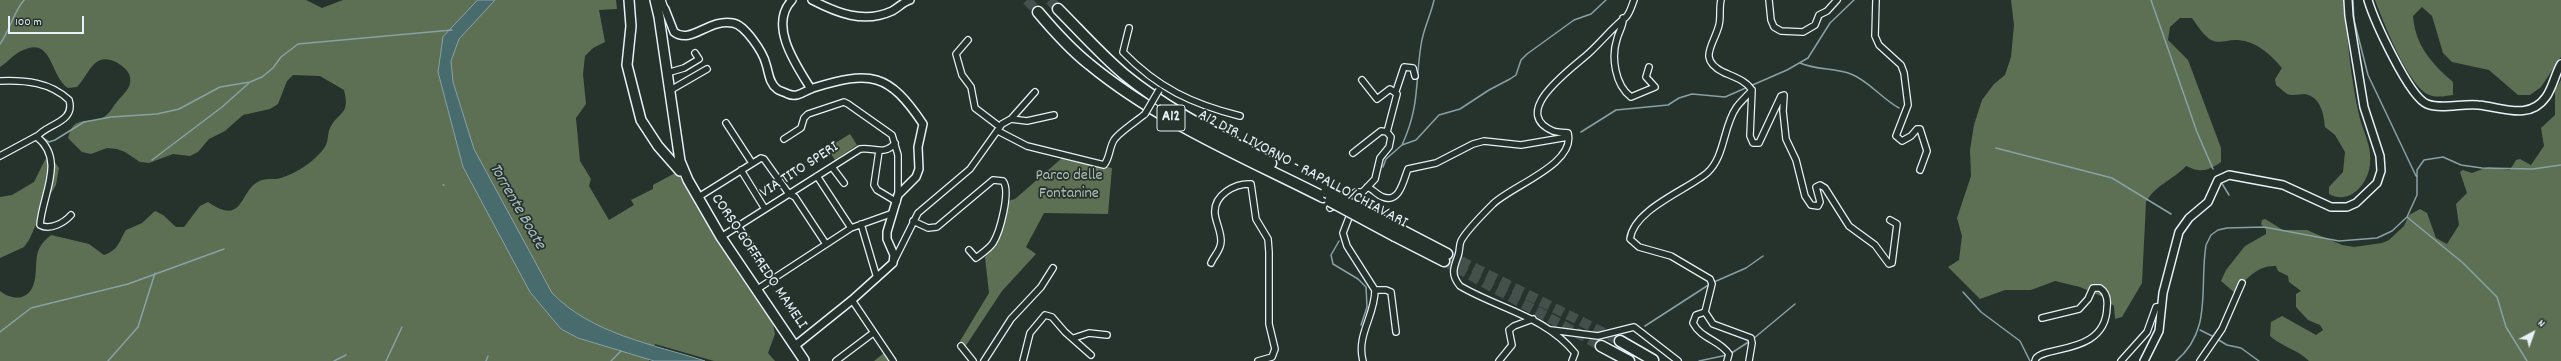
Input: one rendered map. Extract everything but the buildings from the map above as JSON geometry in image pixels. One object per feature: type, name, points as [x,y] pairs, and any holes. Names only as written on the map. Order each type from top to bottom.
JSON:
[{"type":"highway","name":"A12","points":[[1058,9],[1106,58],[1168,106],[1324,194]]},
{"type":"highway","name":"A12 DIR. LIVORNO - RAPALLO/CHIAVARI","points":[[1038,12],[1063,40],[1118,86],[1182,124],[1324,194],[1445,258]]},
{"type":"highway","points":[[1620,342],[1653,360]]},
{"type":"highway","points":[[1601,346],[1629,361]]},
{"type":"main road","points":[[629,0],[631,26],[627,59],[641,120],[658,146],[673,155]]},
{"type":"main road","points":[[655,0],[667,73],[673,155]]},
{"type":"main road","name":"CORSO GOFFREDO MAMELI","points":[[673,155],[721,237],[806,361]]},
{"type":"street","points":[[655,0],[666,10]]},
{"type":"street","points":[[662,0],[674,32],[681,36],[689,36],[714,23],[739,24],[746,31],[766,63],[770,79],[777,89],[790,95],[800,95],[811,89],[848,78],[867,77],[884,82],[906,100],[923,124],[923,131],[918,147],[919,169],[916,177],[897,198]]},
{"type":"street","points":[[792,0],[784,8],[781,24],[796,63],[811,89]]},
{"type":"street","points":[[812,0],[839,13],[853,17],[875,16],[892,11],[910,0]]},
{"type":"street","points":[[1572,361],[1575,353],[1564,340],[1533,319],[1460,286],[1454,278],[1453,270],[1461,241],[1494,203],[1558,160],[1568,148],[1570,140],[1568,133],[1555,132],[1541,122],[1539,116],[1543,98],[1561,76],[1589,54],[1623,18],[1631,9],[1634,0]]},
{"type":"street","points":[[1721,0],[1719,25],[1708,50],[1709,58],[1713,66],[1744,82],[1752,90],[1750,136],[1753,143],[1759,143],[1781,96],[1784,95],[1783,111],[1786,139],[1796,160],[1805,196],[1811,206],[1818,206],[1820,202],[1816,187],[1820,185],[1825,188],[1849,226],[1875,245],[1889,264],[1892,263],[1897,224],[1890,220]]},
{"type":"street","points":[[1769,0],[1771,20],[1774,27],[1780,31],[1803,32],[1815,25],[1819,15],[1827,11],[1837,0]]},
{"type":"street","points":[[1876,0],[1875,36],[1879,44],[1900,65],[1904,73],[1908,105],[1896,136],[1902,141],[1911,136],[1917,129],[1920,129],[1927,151],[1920,170]]},
{"type":"street","points":[[2144,361],[2159,331],[2163,293],[2179,232],[2189,218],[2208,202],[2218,180],[2229,175],[2283,185],[2331,207],[2346,207],[2356,203],[2377,183],[2381,171],[2380,156],[2364,107],[2348,16],[2348,0]]},
{"type":"street","points":[[2368,0],[2372,13],[2396,63],[2415,95],[2427,104],[2478,105],[2516,112],[2530,109],[2546,97],[2561,64]]},
{"type":"street","points":[[1623,18],[1624,22],[1616,40],[1616,70],[1619,83],[1631,97],[1655,87],[1646,77],[1649,68]]},
{"type":"street","points":[[1129,28],[1123,52],[1159,87],[1213,109],[1240,116]]},
{"type":"street","points":[[968,40],[956,54],[962,76],[970,82],[975,108],[999,129],[1027,146],[1104,165],[1108,161],[1110,146],[1115,138],[1145,114],[1159,87]]},
{"type":"street","points":[[667,73],[684,68],[699,59],[695,53]]},
{"type":"street","points":[[1363,361],[1361,340],[1373,306],[1375,290],[1347,246],[1343,233],[1361,192],[1376,179],[1380,158],[1391,141],[1387,132],[1396,103],[1396,91],[1404,67],[1413,68],[1415,76]]},
{"type":"street","points":[[669,91],[707,69]]},
{"type":"street","points":[[1362,80],[1377,99],[1390,89],[1396,91]]},
{"type":"street","points":[[0,81],[28,81],[41,84],[69,100],[69,109],[65,117],[37,136],[0,156]]},
{"type":"street","points":[[1749,361],[1752,343],[1751,338],[1713,324],[1705,312],[1712,284],[1710,279],[1671,256],[1639,247],[1632,243],[1631,233],[1639,221],[1659,204],[1707,173],[1718,155],[1725,133],[1736,108],[1752,90]]},
{"type":"street","points":[[796,345],[877,278],[895,259],[918,213],[970,169],[999,129],[1011,119],[1036,92]]},
{"type":"street","points":[[784,139],[801,128],[804,118],[808,114],[844,102],[892,135],[898,155],[897,198],[887,232],[895,259]]},
{"type":"street","points":[[1011,119],[1027,121],[1054,115]]},
{"type":"street","points":[[726,123],[752,163]]},
{"type":"street","points":[[1353,153],[1373,136],[1382,131],[1387,132]]},
{"type":"street","points":[[37,136],[46,145],[51,170],[40,225],[45,227],[59,225],[71,214]]},
{"type":"street","points":[[1367,187],[1384,197],[1392,197],[1401,189],[1408,169],[1443,160],[1473,144],[1491,140],[1521,145],[1568,137]]},
{"type":"street","points":[[895,143],[891,149],[878,151],[874,185],[877,190],[897,198]]},
{"type":"street","name":"VIA TITO SPERI","points":[[721,237],[860,148],[869,148],[878,151]]},
{"type":"street","points":[[697,198],[752,163],[761,158],[764,159],[789,194],[795,197],[826,244]]},
{"type":"street","points":[[832,167],[844,183]]},
{"type":"street","points":[[741,170],[765,209]]},
{"type":"street","points":[[817,176],[851,228]]},
{"type":"street","points":[[913,221],[928,228],[937,227],[993,180],[1003,181],[1007,186],[1008,196],[1001,214],[1001,223],[993,244],[976,258],[969,250]]},
{"type":"street","points":[[1210,263],[1220,249],[1221,241],[1215,213],[1216,204],[1228,189],[1251,184],[1256,218],[1268,239],[1270,324],[1275,349],[1272,357],[1258,361]]},
{"type":"street","points":[[1330,208],[1356,192],[1361,192]]},
{"type":"street","points":[[756,290],[851,228],[893,213]]},
{"type":"street","points":[[861,224],[877,278]]},
{"type":"street","points":[[738,226],[772,279]]},
{"type":"street","points":[[984,361],[1011,319],[1041,287],[1053,268]]},
{"type":"street","points":[[2200,361],[2222,329],[2242,283]]},
{"type":"street","points":[[2035,361],[2038,355],[2086,342],[2096,336],[2108,308],[2106,296],[2100,288],[2094,288],[2088,299],[2079,309],[2042,318]]},
{"type":"street","points":[[1375,290],[1386,290],[1391,292],[1396,332]]},
{"type":"street","points":[[852,300],[893,361]]},
{"type":"street","points":[[2121,361],[2147,332],[2156,307],[2162,306]]},
{"type":"street","points":[[1705,312],[1696,315],[1693,323],[1702,336],[1726,349],[1729,354],[1727,361]]},
{"type":"street","points":[[1023,361],[1030,333],[1045,315],[1052,317],[1065,332],[1074,338],[1091,355]]},
{"type":"street","points":[[1499,361],[1512,345],[1509,330],[1514,326],[1533,319]]},
{"type":"street","points":[[1549,329],[1598,336],[1634,327],[1678,361]]},
{"type":"street","points":[[836,361],[873,333]]},
{"type":"street","points":[[1074,338],[1089,333],[1107,335]]},
{"type":"street","points":[[962,346],[973,361]]},
{"type":"green space","points":[[0,0],[306,0],[322,8],[343,0],[616,0],[617,9],[599,10],[605,42],[593,48],[585,56],[583,74],[586,104],[576,118],[580,161],[591,179],[589,186],[609,220],[634,205],[631,200],[653,189],[653,185],[675,173],[678,174],[738,273],[773,324],[775,334],[768,353],[775,361],[714,361],[655,344],[649,361],[0,361],[0,291],[9,296],[18,298],[23,297],[30,291],[35,277],[39,249],[44,241],[51,235],[89,244],[104,255],[116,248],[126,230],[142,223],[155,211],[163,215],[176,227],[184,227],[200,206],[208,202],[220,209],[229,211],[235,209],[254,184],[262,180],[279,179],[287,176],[305,166],[321,152],[327,142],[330,128],[344,111],[346,98],[344,90],[320,76],[293,75],[287,81],[278,104],[270,109],[243,115],[225,131],[209,139],[198,152],[190,156],[173,154],[149,163],[140,162],[125,152],[117,149],[107,148],[91,154],[82,152],[68,138],[72,127],[77,123],[84,121],[101,119],[108,114],[129,87],[130,79],[128,72],[124,67],[116,62],[108,59],[102,60],[92,66],[77,87],[68,88],[62,82],[49,58],[38,48],[30,48],[19,52],[0,67]]},
{"type":"green space","points":[[2011,0],[2344,0],[2344,17],[2354,87],[2360,119],[2370,152],[2369,171],[2366,178],[2362,185],[2351,195],[2337,197],[2329,194],[2329,187],[2343,172],[2345,152],[2335,135],[2325,127],[2321,107],[2315,99],[2305,94],[2287,94],[2276,85],[2275,79],[2282,68],[2261,48],[2242,40],[2220,42],[2211,40],[2203,33],[2192,18],[2180,18],[2170,27],[2168,40],[2188,60],[2221,148],[2221,162],[2204,170],[2196,170],[2186,166],[2154,191],[2146,202],[2142,283],[2122,317],[2115,319],[2114,306],[2103,297],[2080,287],[2055,281],[2031,290],[2005,290],[1980,299],[1948,267],[1959,260],[1962,236],[1957,218],[1971,176],[1970,150],[1974,125],[1982,100],[1994,84],[2005,75],[2011,57],[2014,25]]},
{"type":"green space","points":[[2375,0],[2561,0],[2561,57],[2541,87],[2530,95],[2518,95],[2489,70],[2452,62],[2443,53],[2432,16],[2422,7],[2413,16],[2417,36],[2421,45],[2432,61],[2453,82],[2453,95],[2438,97],[2432,96],[2421,89],[2405,67],[2390,37]]},
{"type":"green space","points":[[2561,80],[2561,361],[2309,361],[2270,336],[2271,322],[2282,316],[2316,335],[2323,330],[2320,325],[2308,320],[2296,307],[2296,294],[2301,291],[2289,282],[2288,276],[2278,271],[2276,266],[2269,266],[2252,274],[2235,293],[2221,281],[2226,270],[2245,246],[2266,234],[2266,230],[2261,224],[2262,220],[2265,219],[2283,230],[2307,230],[2342,245],[2354,247],[2382,243],[2389,240],[2404,226],[2409,215],[2420,209],[2427,213],[2436,238],[2447,244],[2459,225],[2456,204],[2467,193],[2460,172],[2463,170],[2472,173],[2488,167],[2510,170],[2516,160],[2520,159],[2531,165],[2544,146],[2541,128],[2555,115],[2555,90]]},
{"type":"green space","points":[[850,134],[857,145],[835,160],[827,148]]},
{"type":"green space","points":[[46,158],[54,161],[59,168],[56,185],[47,200],[29,240],[24,247],[0,258],[0,197],[12,195],[34,182]]},
{"type":"green space","name":"Parco delle Fontanine","points":[[1062,158],[1112,168],[1108,214],[1044,213],[1026,247],[1036,254],[1002,291],[965,347],[960,341],[989,293],[985,257],[996,246],[1008,201],[1015,199]]},
{"type":"green space","points":[[884,353],[890,361],[874,361]]},
{"type":"water","points":[[478,0],[495,0],[459,39],[451,61],[453,82],[474,149],[552,293],[585,319],[604,328],[644,343],[705,361],[654,361],[578,338],[561,329],[530,292],[463,167],[438,72],[443,37]]},
{"type":"waterway","points":[[0,44],[17,10],[24,0]]},
{"type":"waterway","points":[[1402,145],[1412,118],[1422,39],[1434,0]]},
{"type":"waterway","points":[[1383,167],[1386,159],[1402,145],[1416,140],[1439,115],[1460,109],[1516,75],[1521,60],[1527,54],[1574,20],[1591,14],[1606,0]]},
{"type":"waterway","points":[[1581,132],[1616,110],[1668,105],[1679,98],[1692,94],[1725,97],[1787,70],[1808,58],[1830,23],[1854,0]]},
{"type":"waterway","points":[[2151,0],[2197,132],[2213,169]]},
{"type":"waterway","points":[[2353,0],[2354,20],[2368,75],[2416,176]]},
{"type":"waterway","points":[[41,137],[49,142],[55,140],[84,122],[111,117],[157,114],[179,109],[220,87],[250,82],[262,77],[273,68],[281,57],[298,44],[452,30]]},
{"type":"waterway","points":[[1800,63],[1812,67],[1851,74],[1858,77],[1899,108]]},
{"type":"waterway","points":[[152,160],[222,107],[249,83]]},
{"type":"waterway","points":[[0,153],[24,140]]},
{"type":"waterway","points":[[1996,148],[2112,178],[2171,214]]},
{"type":"waterway","points":[[2176,361],[2188,349],[2200,322],[2206,245],[2211,235],[2218,230],[2227,228],[2264,227],[2339,241],[2377,238],[2392,231],[2407,217],[2417,195],[2417,170],[2424,160],[2443,157],[2461,165],[2482,168],[2533,169],[2561,165]]},
{"type":"waterway","points":[[2221,182],[2229,195]]},
{"type":"waterway","points":[[2407,217],[2463,263],[2497,297],[2506,327],[2527,361]]},
{"type":"waterway","points":[[1339,241],[1331,255],[1333,264],[1358,279],[1366,287],[1367,307],[1361,325]]},
{"type":"waterway","points":[[0,332],[31,308],[128,284],[224,249]]},
{"type":"waterway","points":[[1714,282],[1746,268],[1763,256]]},
{"type":"waterway","points":[[108,361],[138,327],[155,273]]},
{"type":"waterway","points":[[1645,326],[1710,284]]},
{"type":"waterway","points":[[1963,292],[1981,312],[2020,341],[2030,361]]},
{"type":"waterway","points":[[1753,339],[1795,304]]},
{"type":"waterway","points":[[386,361],[402,327]]},
{"type":"waterway","points":[[2200,330],[2214,337]]},
{"type":"waterway","points":[[2217,339],[2227,345],[2241,348],[2259,361]]},
{"type":"waterway","points":[[1730,354],[1750,341]]},
{"type":"waterway","points":[[611,361],[621,351]]},
{"type":"waterway","points":[[334,361],[346,355]]},
{"type":"waterway","points":[[1699,361],[1727,355]]},
{"type":"waterway","points":[[486,361],[488,356]]},
{"type":"tunnel","points":[[1027,0],[1038,12]]},
{"type":"tunnel","points":[[1050,0],[1058,9]]},
{"type":"tunnel","points":[[1447,254],[1620,341]]},
{"type":"tunnel","points":[[1444,261],[1601,346]]},
{"type":"water label","name":"Torrente Boate","points":[[516,207]]}]
